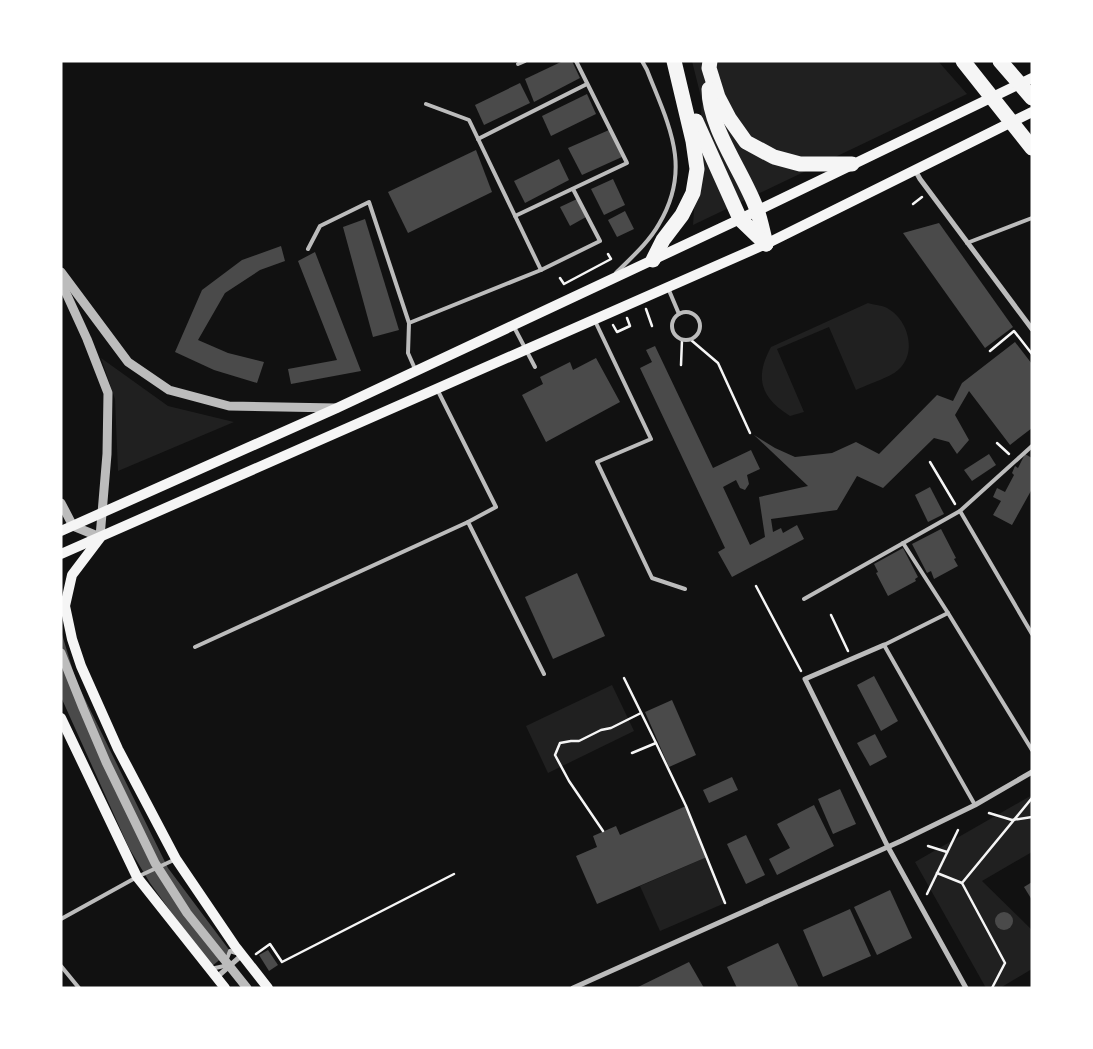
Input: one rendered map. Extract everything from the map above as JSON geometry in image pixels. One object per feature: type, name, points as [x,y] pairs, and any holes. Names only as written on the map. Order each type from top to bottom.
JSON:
[{"type":"highway","points":[[674,61],[702,136],[740,219],[766,244]]},
{"type":"highway","points":[[653,260],[663,240],[682,215],[693,193],[697,168],[693,141],[674,61]]},
{"type":"highway","points":[[963,61],[1032,148]]},
{"type":"highway","points":[[1000,61],[1032,98]]},
{"type":"highway","points":[[710,65],[709,94],[714,115],[758,210],[766,244]]},
{"type":"highway","points":[[710,65],[718,97],[729,118],[746,142],[774,157],[800,164],[852,164]]},
{"type":"main road","points":[[61,532],[337,408],[740,219],[1032,78]]},
{"type":"main road","points":[[61,554],[766,244],[1032,112]]},
{"type":"main road","points":[[100,537],[72,575],[65,606],[72,639],[81,666],[118,749],[176,859],[234,946],[247,955],[268,988]]},
{"type":"main road","points":[[61,718],[139,872],[225,988]]},
{"type":"street","points":[[915,170],[1032,329]]},
{"type":"street","points":[[61,272],[128,362],[169,390],[229,406],[337,408]]},
{"type":"street","points":[[61,282],[87,338],[108,393],[107,454],[100,537],[73,526],[61,503]]},
{"type":"street","points":[[884,645],[805,679],[888,847],[966,988]]},
{"type":"street","points":[[61,653],[106,762],[155,862],[187,913],[246,988]]},
{"type":"street","points":[[573,988],[888,847],[975,805],[1032,772]]},
{"type":"street","points":[[213,974],[247,955]]},
{"type":"street","points":[[587,981],[590,988]]},
{"type":"lane","points":[[518,64],[524,61]]},
{"type":"lane","points":[[515,216],[628,163],[576,61]]},
{"type":"lane","points":[[609,280],[659,225],[670,203],[675,182],[677,161],[672,135],[644,61]]},
{"type":"lane","points":[[478,139],[587,84]]},
{"type":"lane","points":[[426,104],[469,120],[541,270]]},
{"type":"lane","points":[[409,323],[541,270],[600,241],[573,189]]},
{"type":"lane","points":[[308,249],[320,226],[369,202],[409,323],[408,353],[416,371]]},
{"type":"lane","points":[[967,243],[1032,218]]},
{"type":"lane","points":[[667,286],[679,314]]},
{"type":"lane","points":[[688,312],[697,316],[699,320],[700,330],[691,340],[678,338],[672,330],[673,321],[679,314],[688,312]]},
{"type":"lane","points":[[594,319],[651,439],[597,462],[652,578],[685,589]]},
{"type":"lane","points":[[514,325],[535,367]]},
{"type":"lane","points":[[195,647],[468,522],[496,507],[437,389]]},
{"type":"lane","points":[[804,599],[960,511],[1032,446]]},
{"type":"lane","points":[[960,511],[1032,634]]},
{"type":"lane","points":[[468,522],[544,674]]},
{"type":"lane","points":[[903,543],[1032,750]]},
{"type":"lane","points":[[948,614],[884,645],[975,805]]},
{"type":"lane","points":[[61,919],[139,872],[176,859]]},
{"type":"lane","points":[[213,974],[224,966],[230,951],[247,955]]},
{"type":"lane","points":[[61,966],[78,988]]},
{"type":"path","points":[[560,278],[564,284],[611,259],[608,254]]},
{"type":"path","points":[[644,306],[652,326]]},
{"type":"path","points":[[617,332],[630,326],[625,313]]},
{"type":"path","points":[[990,351],[1014,332],[1032,354]]},
{"type":"path","points":[[681,365],[682,340]]},
{"type":"path","points":[[691,340],[718,363],[750,433]]},
{"type":"path","points":[[997,443],[1016,460]]},
{"type":"path","points":[[930,462],[960,511]]},
{"type":"path","points":[[756,586],[805,679]]},
{"type":"path","points":[[831,615],[852,659]]},
{"type":"path","points":[[624,678],[689,815],[725,903]]},
{"type":"path","points":[[603,831],[569,781],[555,755],[560,743],[579,741],[641,713]]},
{"type":"path","points":[[632,753],[656,743]]},
{"type":"path","points":[[962,882],[1032,798]]},
{"type":"path","points":[[989,813],[1012,820],[1032,817]]},
{"type":"path","points":[[927,894],[958,830]]},
{"type":"path","points":[[928,846],[947,852]]},
{"type":"path","points":[[937,873],[962,882],[1005,964],[992,988]]},
{"type":"path","points":[[247,955],[255,955],[270,944],[282,962],[454,874]]},
{"type":"shaded area","points":[[692,61],[938,61],[967,94],[693,225],[702,101]]},
{"type":"shaded area","points":[[868,303],[887,308],[894,313],[905,328],[909,346],[908,355],[898,370],[856,390],[829,327],[777,349],[804,412],[790,416],[772,402],[763,386],[762,378],[763,368],[771,347]]},
{"type":"shaded area","points":[[101,358],[168,406],[234,422],[118,471],[115,399]]},
{"type":"shaded area","points":[[612,685],[634,731],[548,773],[526,726]]},
{"type":"shaded area","points":[[1032,795],[1032,852],[982,881],[1032,930],[1032,969],[1000,988],[986,988],[915,862]]},
{"type":"shaded area","points":[[707,857],[725,903],[660,931],[640,886]]},
{"type":"building","points":[[563,61],[572,61],[580,78],[534,102],[525,79]]},
{"type":"building","points":[[520,83],[530,103],[484,125],[475,105]]},
{"type":"building","points":[[587,94],[596,114],[551,136],[542,116]]},
{"type":"building","points":[[609,130],[622,157],[582,175],[568,148]]},
{"type":"building","points":[[476,150],[492,192],[408,233],[388,192]]},
{"type":"building","points":[[559,159],[569,180],[525,203],[514,181]]},
{"type":"building","points":[[613,179],[625,205],[604,215],[591,189]]},
{"type":"building","points":[[577,199],[586,217],[570,226],[560,207]]},
{"type":"building","points":[[625,211],[634,229],[617,237],[608,220]]},
{"type":"building","points":[[365,219],[399,330],[373,337],[343,227]]},
{"type":"building","points":[[939,223],[1013,327],[985,348],[903,233]]},
{"type":"building","points":[[281,246],[285,261],[260,270],[225,293],[198,340],[228,353],[264,362],[257,383],[214,370],[175,352],[202,290],[242,260]]},
{"type":"building","points":[[315,252],[361,371],[291,384],[288,369],[337,360],[298,261]]},
{"type":"building","points":[[1015,342],[1032,364],[1032,428],[1010,445],[969,391],[955,415],[969,440],[957,454],[949,442],[934,438],[883,488],[857,476],[837,510],[771,519],[773,532],[781,528],[783,533],[797,525],[804,539],[732,577],[718,552],[725,548],[640,368],[652,362],[646,350],[655,346],[713,468],[751,450],[760,469],[747,475],[749,484],[745,490],[740,488],[736,480],[723,487],[750,545],[765,537],[759,497],[808,486],[754,435],[775,448],[795,457],[832,453],[856,442],[879,454],[937,395],[953,401],[962,383]]},
{"type":"building","points":[[596,358],[620,402],[546,442],[522,395],[543,384],[540,377],[570,362],[573,370]]},
{"type":"building","points":[[989,454],[996,465],[972,481],[964,470]]},
{"type":"building","points":[[1025,454],[1032,458],[1032,489],[1012,525],[993,515],[1001,501],[993,497],[997,488],[1005,492],[1014,475],[1012,473],[1015,466],[1018,468]]},
{"type":"building","points":[[930,487],[944,514],[928,522],[915,495]]},
{"type":"building","points":[[941,529],[956,558],[954,559],[958,566],[934,579],[931,571],[927,573],[912,544]]},
{"type":"building","points":[[903,548],[918,577],[915,579],[916,581],[888,596],[876,573],[878,572],[874,564]]},
{"type":"building","points":[[577,573],[605,636],[553,659],[525,597]]},
{"type":"building","points":[[61,631],[76,681],[168,868],[230,951],[211,967],[150,883],[129,848],[61,697]]},
{"type":"building","points":[[874,676],[898,721],[881,731],[857,685]]},
{"type":"building","points":[[672,700],[696,755],[669,767],[645,712]]},
{"type":"building","points":[[875,734],[887,757],[870,766],[857,743]]},
{"type":"building","points":[[732,777],[738,790],[709,803],[703,790]]},
{"type":"building","points":[[840,789],[856,824],[833,834],[818,799]]},
{"type":"building","points":[[814,805],[834,846],[777,875],[769,859],[790,848],[777,824]]},
{"type":"building","points":[[686,806],[707,857],[597,904],[576,856],[597,847],[593,836],[616,826],[620,835]]},
{"type":"building","points":[[746,835],[765,875],[746,884],[727,844]]},
{"type":"building","points":[[1032,882],[1032,900],[1024,887]]},
{"type":"building","points":[[890,890],[912,938],[877,955],[854,907]]},
{"type":"building","points":[[850,909],[871,956],[823,977],[803,930]]},
{"type":"building","points":[[1004,912],[1010,915],[1013,921],[1010,927],[1004,930],[998,927],[995,921],[998,915]]},
{"type":"building","points":[[778,943],[799,988],[737,988],[727,967]]},
{"type":"building","points":[[268,950],[278,965],[269,971],[259,955]]},
{"type":"building","points":[[689,962],[704,988],[636,988]]}]
